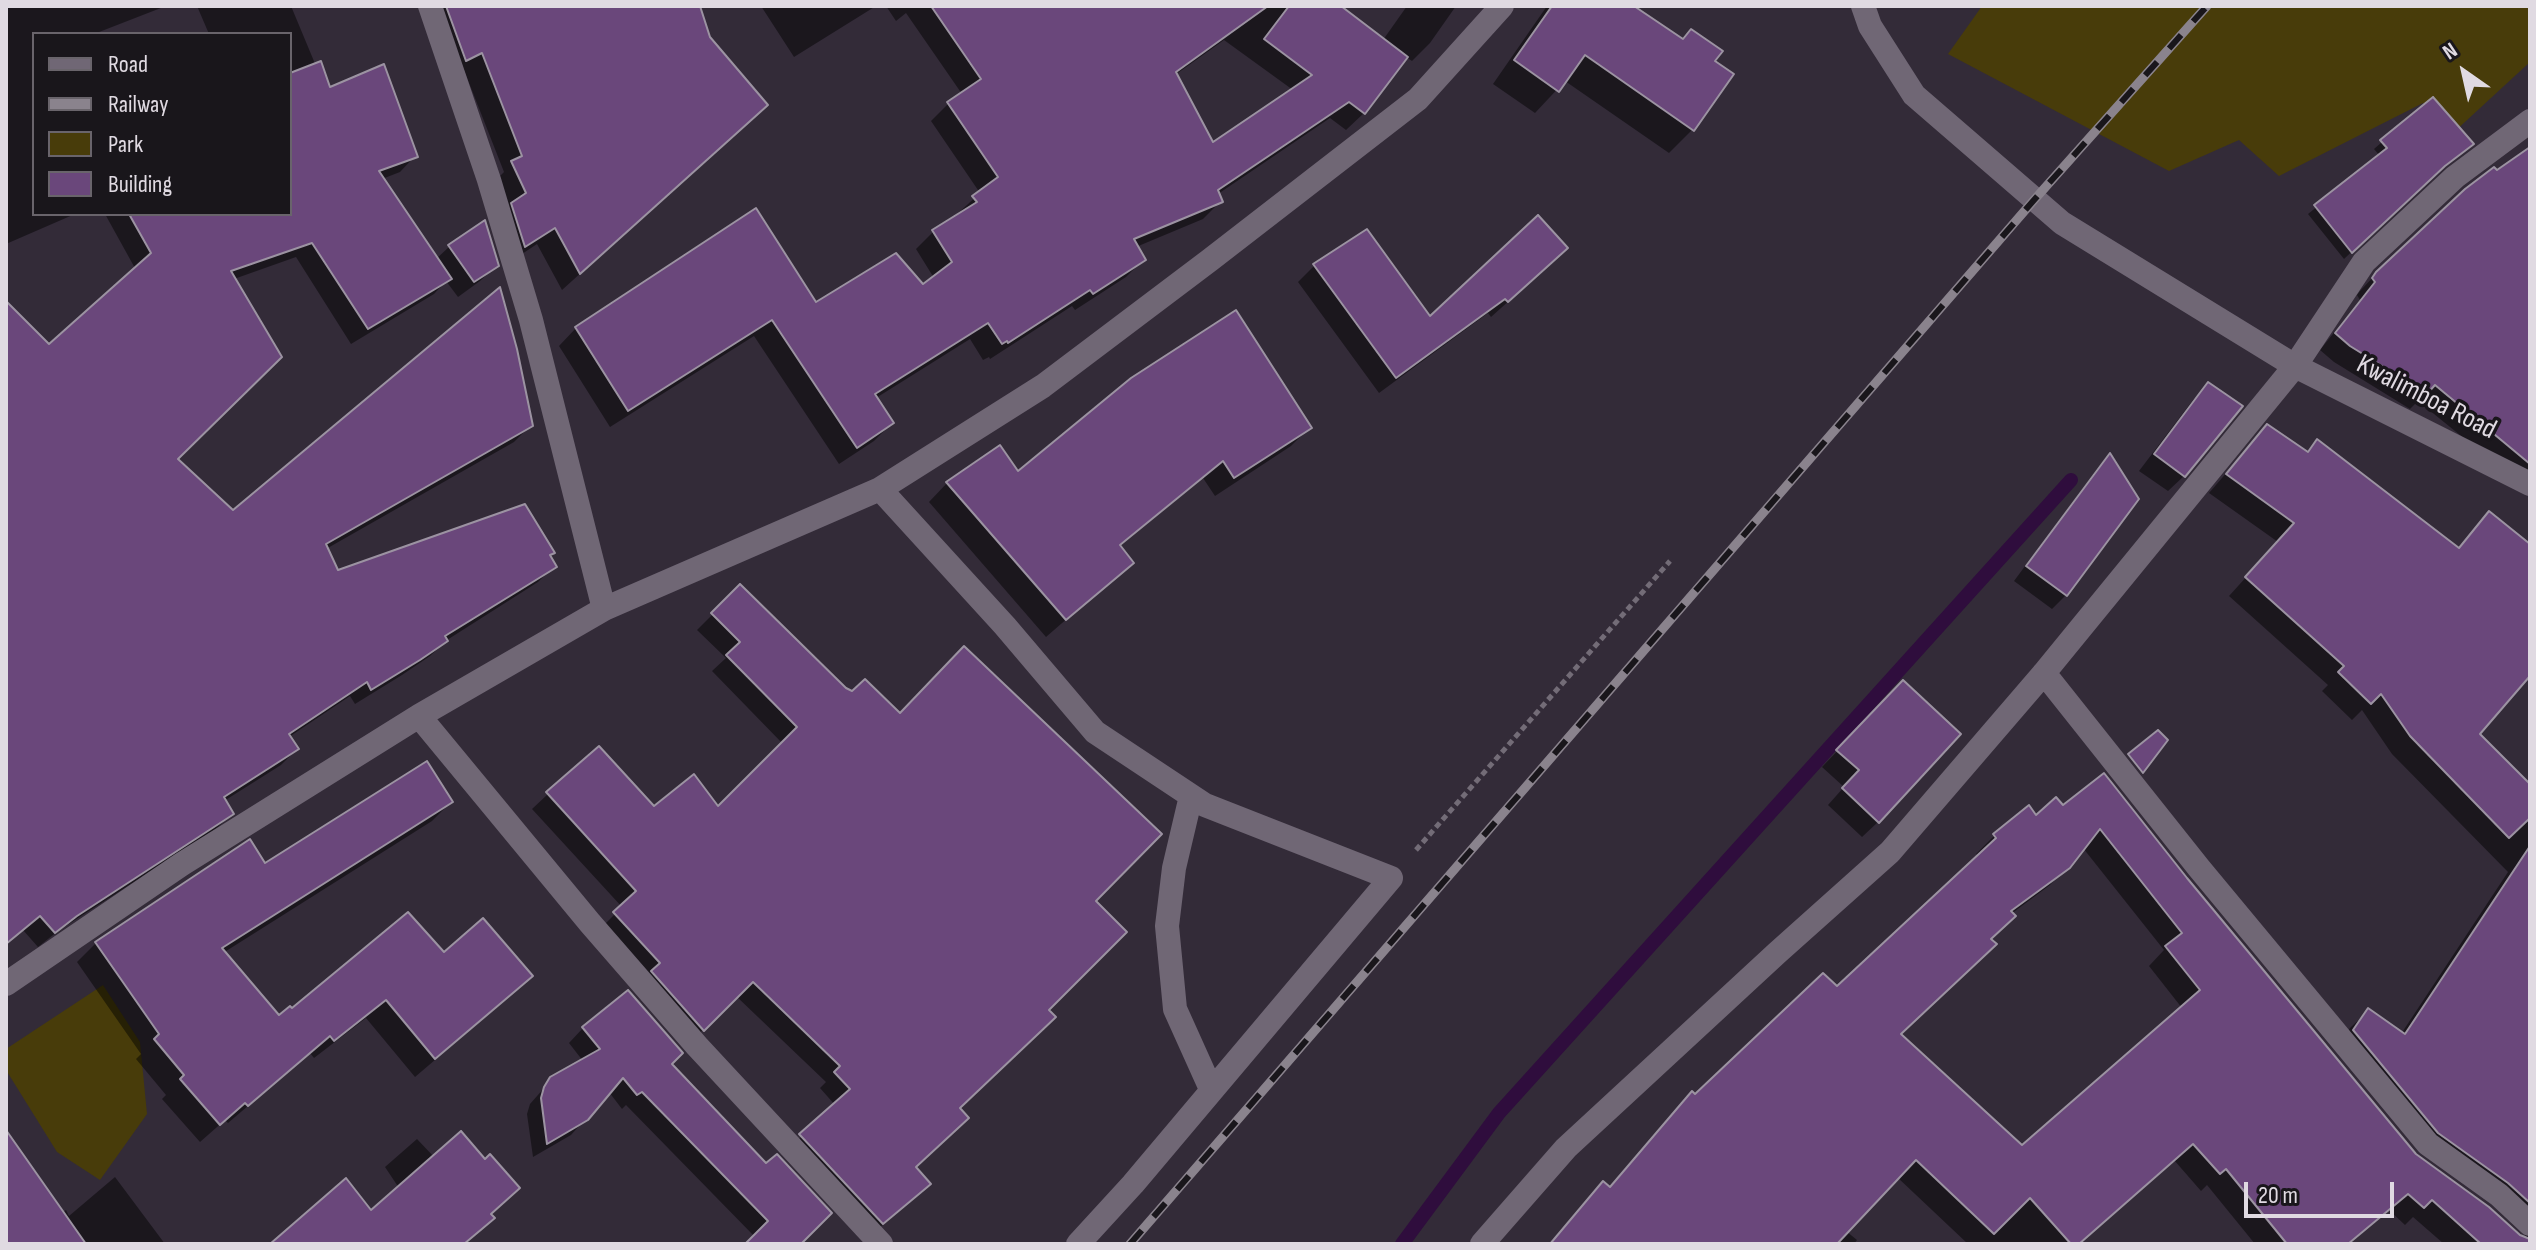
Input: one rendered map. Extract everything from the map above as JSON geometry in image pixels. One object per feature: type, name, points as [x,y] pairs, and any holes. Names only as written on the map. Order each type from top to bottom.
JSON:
[{"type":"street","points":[[430,6],[489,180],[531,320],[604,609]]},
{"type":"street","points":[[6,984],[182,864],[419,716],[604,609],[880,489],[1043,386],[1418,99],[1502,6]]},
{"type":"street","name":"Kwalimboa Road","points":[[1863,6],[1870,26],[1914,95],[2062,223],[2295,366],[2530,484]]},
{"type":"street","points":[[1482,1244],[1566,1148],[1890,852],[2044,673],[2295,366],[2364,262],[2455,177],[2530,121]]},
{"type":"street","points":[[880,489],[1005,626],[1095,732],[1205,805],[1391,878],[1133,1184],[1078,1244]]},
{"type":"street","points":[[2044,673],[2199,868],[2428,1144],[2499,1195],[2530,1224]]},
{"type":"street","points":[[419,716],[590,923],[697,1046],[881,1244]]},
{"type":"street","points":[[1191,796],[1174,868],[1167,926],[1175,1009],[1211,1089]]},
{"type":"path","points":[[1391,878],[1670,561]]},
{"type":"green space","points":[[1982,6],[2530,6],[2530,62],[2453,133],[2423,103],[2279,176],[2239,140],[2169,171],[1948,54]]},
{"type":"green space","points":[[103,985],[140,1042],[147,1114],[100,1180],[57,1152],[6,1070],[6,1049]]},
{"type":"building","points":[[446,6],[700,6],[710,37],[768,105],[580,274],[555,228],[525,247],[511,203],[526,193],[511,161],[522,156],[482,53],[466,61]]},
{"type":"building","points":[[931,6],[1268,6],[1176,72],[1213,142],[1312,75],[1264,39],[1289,6],[1341,6],[1408,57],[1365,114],[1349,102],[1218,190],[1223,202],[1134,239],[1146,260],[1093,294],[1090,290],[1008,343],[1002,344],[988,323],[875,394],[894,423],[857,448],[772,320],[628,411],[575,327],[756,208],[816,302],[896,253],[923,284],[952,262],[932,230],[977,202],[972,196],[998,177],[947,102],[981,79]]},
{"type":"building","points":[[1552,6],[1634,6],[1683,39],[1691,29],[1723,51],[1715,61],[1734,74],[1694,131],[1585,55],[1559,92],[1514,60]]},
{"type":"building","points":[[321,61],[330,87],[384,64],[418,157],[379,171],[452,279],[368,329],[312,243],[231,271],[282,357],[178,459],[233,510],[500,287],[533,426],[326,544],[338,570],[525,504],[555,553],[550,555],[557,567],[445,636],[448,641],[420,660],[371,690],[367,682],[289,734],[299,749],[224,797],[234,814],[55,933],[40,916],[6,944],[6,301],[49,344],[151,253],[130,216],[292,216],[292,72]]},
{"type":"building","points":[[2433,97],[2474,144],[2445,166],[2352,253],[2314,205],[2387,148],[2380,140]]},
{"type":"building","points":[[2530,147],[2530,464],[2435,385],[2427,394],[2350,346],[2335,333],[2375,282],[2372,278],[2376,272],[2465,189],[2494,167],[2497,170]]},
{"type":"building","points":[[1538,215],[1568,248],[1508,302],[1505,299],[1396,378],[1313,264],[1367,229],[1430,316]]},
{"type":"building","points":[[485,220],[499,266],[474,282],[448,245]]},
{"type":"building","points":[[1236,310],[1312,428],[1234,478],[1223,461],[1120,545],[1134,563],[1066,620],[946,482],[1000,445],[1018,471],[1131,378]]},
{"type":"building","points":[[2208,382],[2243,406],[2185,477],[2154,454]]},
{"type":"building","points":[[2267,424],[2308,452],[2317,439],[2459,548],[2489,511],[2530,544],[2530,676],[2480,734],[2530,784],[2530,818],[2509,838],[2410,736],[2381,694],[2371,704],[2338,672],[2344,666],[2245,577],[2294,523],[2226,474]]},
{"type":"building","points":[[2110,453],[2139,499],[2067,596],[2026,566]]},
{"type":"building","points":[[740,584],[846,688],[852,691],[865,679],[900,713],[964,646],[1162,834],[1096,901],[1127,932],[1049,1010],[1056,1017],[960,1108],[969,1118],[916,1167],[931,1184],[883,1224],[799,1134],[850,1089],[834,1072],[840,1066],[753,982],[704,1031],[651,971],[660,963],[613,912],[636,891],[546,792],[599,746],[654,806],[694,774],[718,806],[797,727],[726,655],[740,642],[711,613]]},
{"type":"building","points":[[1903,680],[1961,734],[1879,823],[1842,788],[1859,770],[1836,750]]},
{"type":"building","points":[[2158,730],[2168,740],[2143,773],[2128,754]]},
{"type":"building","points":[[427,761],[453,802],[222,948],[279,1015],[290,1006],[292,1008],[408,912],[444,952],[483,918],[533,976],[435,1059],[386,1000],[334,1041],[330,1036],[248,1106],[245,1103],[220,1125],[180,1079],[184,1075],[154,1039],[159,1034],[95,942],[250,839],[265,863]]},
{"type":"building","points":[[2104,773],[2416,1154],[2489,1207],[2520,1235],[2530,1239],[2530,1244],[2481,1244],[2432,1200],[2424,1208],[2408,1194],[2348,1244],[2287,1244],[2226,1169],[2220,1174],[2193,1144],[2079,1244],[2071,1244],[2030,1198],[1994,1234],[1916,1160],[1837,1244],[1550,1244],[1603,1181],[1610,1187],[1692,1091],[1695,1094],[1823,973],[1837,986],[1996,838],[1993,834],[2029,805],[2036,815],[2056,797],[2063,805]],"holes":[[[2100,829],[2182,933],[2165,946],[2200,990],[2022,1145],[1901,1034],[1997,944],[1991,939],[2016,916],[2011,911],[2070,868]]]},
{"type":"building","points":[[2530,846],[2530,1203],[2508,1183],[2438,1133],[2353,1030],[2368,1008],[2405,1034]]},
{"type":"building","points":[[628,990],[683,1053],[672,1064],[766,1163],[777,1154],[832,1213],[801,1244],[745,1244],[768,1221],[642,1092],[637,1095],[623,1078],[588,1120],[547,1144],[541,1098],[544,1087],[550,1077],[600,1049],[582,1027]]},
{"type":"building","points":[[6,1130],[86,1244],[6,1244]]},
{"type":"building","points":[[461,1131],[485,1159],[490,1154],[520,1188],[491,1214],[495,1218],[464,1244],[270,1244],[346,1178],[371,1210]]},
{"type":"waterway","points":[[1402,1244],[1499,1113],[2071,480]]},
{"type":"railway","points":[[1130,1244],[2034,200],[2207,6]]}]
